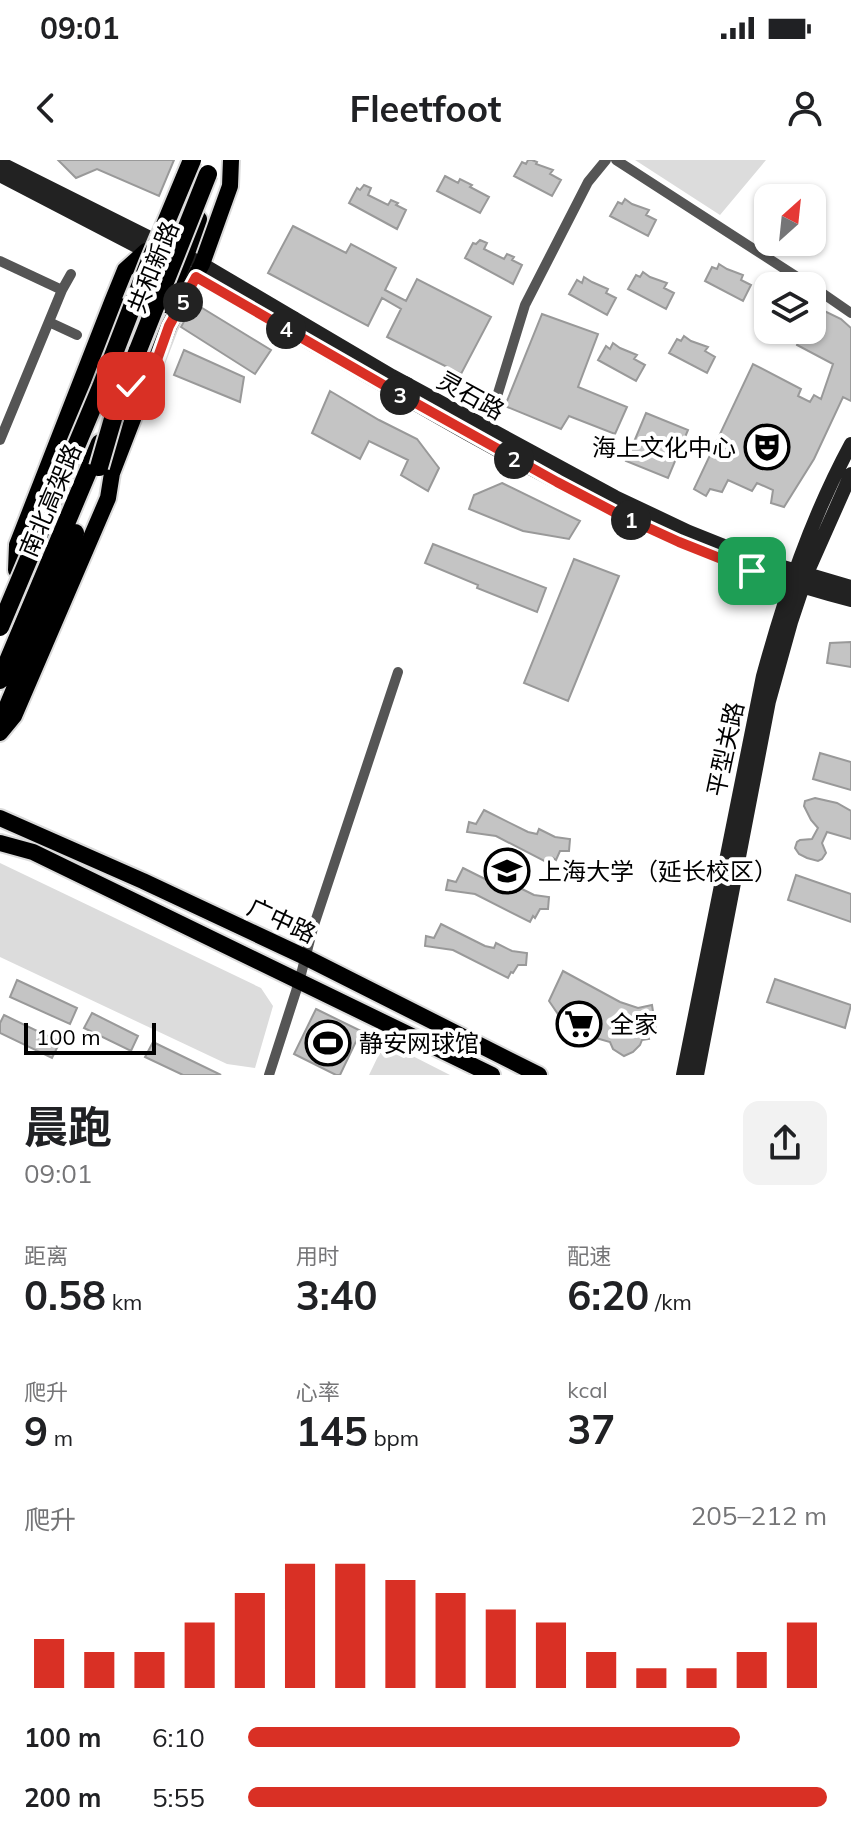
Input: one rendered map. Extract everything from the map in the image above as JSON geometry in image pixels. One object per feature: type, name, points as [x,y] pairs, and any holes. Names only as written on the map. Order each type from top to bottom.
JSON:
[{"type":"highway","name":"南北高架路","points":[[0,680],[125,392],[214,160]]},
{"type":"highway","name":"南北高架路","points":[[0,627],[191,163]]},
{"type":"highway","points":[[16,570],[120,307],[154,231],[191,163]]},
{"type":"highway","points":[[0,725],[26,663],[125,392]]},
{"type":"main road","name":"共和新路","points":[[0,733],[14,716],[108,498],[112,473],[191,267],[212,182],[229,160]]},
{"type":"main road","name":"灵石路","points":[[0,163],[148,245]]},
{"type":"main road","name":"共和新路","points":[[0,606],[16,570],[17,545],[125,270],[148,245],[191,163]]},
{"type":"main road","name":"灵石路","points":[[0,175],[191,267],[615,497],[851,600]]},
{"type":"main road","name":"共和新路","points":[[0,706],[125,392],[191,267]]},
{"type":"main road","name":"灵石路","points":[[191,267],[394,391],[616,513],[752,571],[851,587]]},
{"type":"main road","points":[[125,392],[153,371]]},
{"type":"main road","name":"平型关路","points":[[697,1075],[769,701],[799,579],[825,494],[851,444]]},
{"type":"main road","points":[[105,445],[112,473]]},
{"type":"main road","name":"平型关路","points":[[683,1075],[766,664],[799,579],[851,474]]},
{"type":"main road","name":"广中路","points":[[0,818],[305,957],[539,1075]]},
{"type":"main road","name":"广中路","points":[[0,843],[33,852],[492,1075]]},
{"type":"street","points":[[487,429],[525,305],[588,182],[606,160]]},
{"type":"street","points":[[616,160],[790,272]]},
{"type":"street","points":[[0,261],[62,290]]},
{"type":"street","points":[[0,440],[71,274]]},
{"type":"street","points":[[826,296],[851,313]]},
{"type":"street","points":[[49,322],[77,335]]},
{"type":"street","points":[[269,1075],[313,928],[398,672]]},
{"type":"shaded area","points":[[635,160],[766,160],[720,215]]},
{"type":"shaded area","points":[[0,863],[261,988],[273,1006],[255,1068],[227,1064],[0,957]]},
{"type":"shaded area","points":[[385,1042],[450,1075],[369,1075]]},
{"type":"building","points":[[58,160],[174,160],[159,196],[97,169],[76,178]]},
{"type":"building","points":[[528,160],[553,170],[550,174],[561,180],[552,196],[514,176],[522,162],[526,164]]},
{"type":"building","points":[[445,176],[458,183],[460,179],[489,197],[480,213],[437,191]]},
{"type":"building","points":[[364,185],[371,188],[368,195],[388,205],[391,200],[406,210],[397,229],[349,203],[357,188],[360,190]]},
{"type":"building","points":[[625,199],[649,210],[646,215],[656,220],[648,236],[610,216],[618,202],[622,204]]},
{"type":"building","points":[[293,226],[346,253],[351,244],[396,268],[385,290],[406,301],[417,279],[491,317],[461,374],[387,337],[401,309],[382,298],[368,326],[268,273]]},
{"type":"building","points":[[480,240],[487,243],[484,249],[504,259],[507,254],[522,265],[513,284],[465,258],[473,243]]},
{"type":"building","points":[[719,264],[743,275],[741,280],[751,285],[743,301],[705,281],[712,267],[717,269]]},
{"type":"building","points":[[643,272],[667,283],[664,288],[674,293],[666,309],[628,289],[636,275],[640,277]]},
{"type":"building","points":[[584,277],[608,289],[606,293],[616,298],[607,315],[569,294],[577,280],[582,283]]},
{"type":"building","points":[[194,303],[271,350],[255,374],[181,327]]},
{"type":"building","name":"海上文化中心","points":[[826,312],[851,328],[851,401],[843,397],[814,459],[784,507],[771,503],[773,490],[757,483],[752,491],[728,480],[722,492],[710,489],[706,496],[694,489],[753,364],[801,389],[798,396],[810,402],[814,395],[821,399],[833,364],[797,345],[826,344]]},
{"type":"building","points":[[542,314],[598,334],[578,387],[627,407],[615,434],[569,416],[561,429],[505,406]]},
{"type":"building","points":[[684,336],[708,347],[705,351],[715,357],[707,373],[669,353],[677,339],[681,341]]},
{"type":"building","points":[[613,343],[637,355],[634,359],[645,365],[636,381],[598,360],[606,346],[610,349]]},
{"type":"building","points":[[184,350],[244,377],[240,402],[174,375]]},
{"type":"building","points":[[330,391],[417,439],[439,468],[428,491],[401,475],[408,460],[369,441],[360,459],[312,433]]},
{"type":"building","points":[[646,413],[688,430],[668,478],[626,461]]},
{"type":"building","points":[[502,483],[580,521],[569,539],[523,531],[469,509],[474,495]]},
{"type":"building","points":[[433,544],[546,588],[537,612],[425,563]]},
{"type":"building","points":[[574,559],[619,576],[568,701],[524,683]]},
{"type":"building","points":[[851,642],[851,667],[827,663],[830,643]]},
{"type":"building","points":[[820,753],[851,762],[851,790],[813,779]]},
{"type":"building","points":[[815,798],[837,803],[851,811],[851,839],[827,832],[822,843],[826,853],[818,861],[799,854],[795,848],[800,840],[812,839],[818,828],[804,806],[805,801]]},
{"type":"building","points":[[484,810],[528,832],[537,834],[539,829],[555,837],[570,839],[569,851],[560,851],[550,864],[496,836],[467,832],[469,822],[476,824]]},
{"type":"building","points":[[463,868],[507,890],[516,892],[518,887],[534,895],[549,897],[548,909],[540,909],[530,922],[475,894],[446,890],[448,880],[456,882]]},
{"type":"building","points":[[796,875],[851,894],[851,922],[788,900]]},
{"type":"building","points":[[441,924],[485,946],[494,948],[496,943],[512,951],[527,953],[526,965],[518,965],[508,978],[453,950],[425,946],[426,936],[434,938]]},
{"type":"building","points":[[563,971],[620,1002],[638,1008],[652,1005],[656,1031],[647,1031],[649,1039],[642,1040],[633,1052],[624,1056],[613,1049],[610,1042],[580,1029],[566,1017],[562,1020],[549,1001]]},
{"type":"building","points":[[775,979],[851,1005],[845,1028],[767,1002]]},
{"type":"building","points":[[17,980],[77,1008],[70,1024],[10,997]]},
{"type":"building","name":"静安网球馆","points":[[316,1009],[361,1031],[340,1075],[294,1054]]},
{"type":"building","points":[[92,1013],[138,1036],[131,1051],[84,1028]]},
{"type":"building","points":[[4,1015],[60,1042],[52,1058],[0,1033]]},
{"type":"building","points":[[153,1042],[221,1075],[183,1075],[145,1057]]},
{"type":"place","name":"海上文化中心","points":[[767,447]]},
{"type":"place","name":"上海大学（延长校区）","points":[[507,871]]},
{"type":"place","name":"全家","points":[[579,1024]]},
{"type":"place","name":"静安网球馆","points":[[328,1043]]},
{"type":"route","points":[[131,386],[153,371],[169,326],[196,277],[557,482],[679,542],[752,571]]}]
